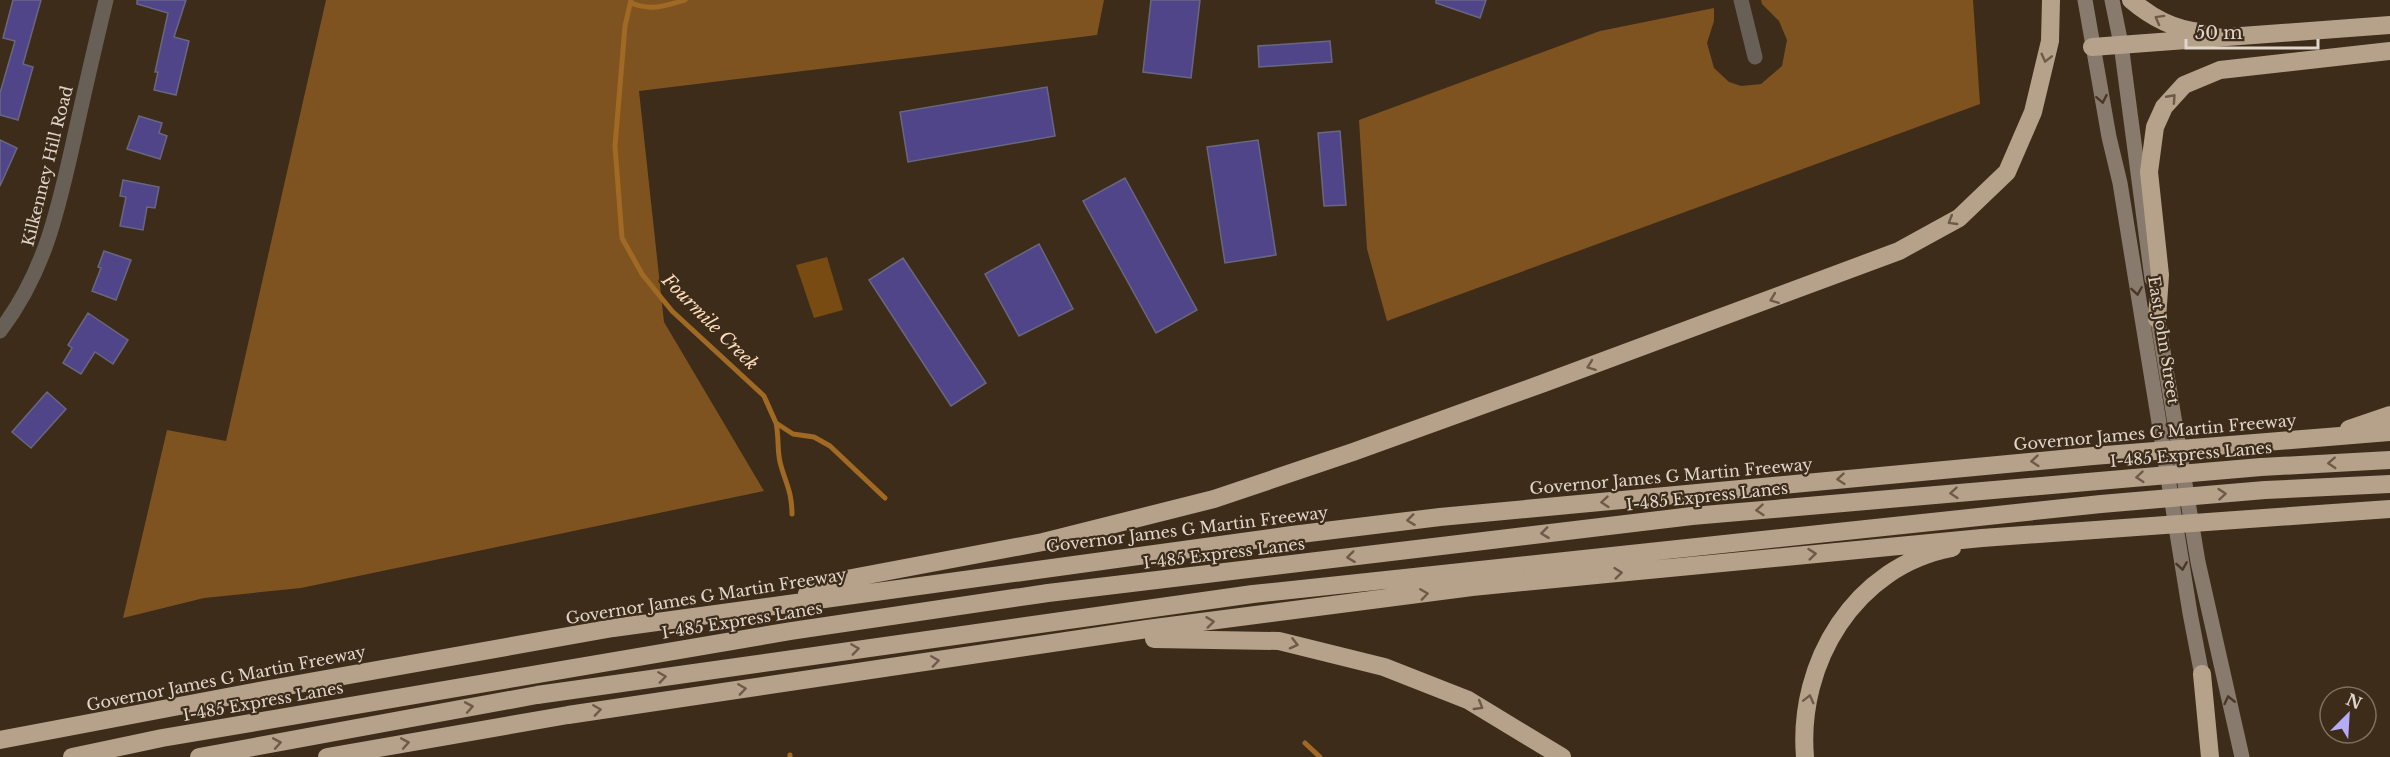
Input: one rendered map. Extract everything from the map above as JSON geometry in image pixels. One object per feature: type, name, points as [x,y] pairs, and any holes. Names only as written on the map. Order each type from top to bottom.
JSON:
[{"type":"highway","points":[[789,602],[836,581],[1043,542],[1214,499],[1488,404],[1899,251],[1959,218],[2007,172],[2033,112],[2050,41],[2051,0]]},
{"type":"highway","points":[[2131,0],[2158,20],[2182,30],[2232,36]]},
{"type":"highway","points":[[2092,47],[2390,25]]},
{"type":"highway","points":[[2157,319],[2160,275],[2149,172],[2155,127],[2164,107],[2184,85],[2220,70],[2390,51]]},
{"type":"highway","points":[[2301,439],[2348,429],[2390,415]]},
{"type":"highway","name":"Governor James G Martin Freeway","points":[[0,740],[613,628],[1071,563],[1440,517],[2093,456],[2390,432]]},
{"type":"highway","name":"I-485 Express Lanes","points":[[72,757],[174,736],[780,633],[1048,593],[1692,516],[2261,467],[2390,460]]},
{"type":"highway","points":[[199,757],[537,695],[1253,594],[2101,504],[2265,490],[2390,484]]},
{"type":"highway","points":[[327,757],[568,715],[1068,641],[1472,587],[2025,535],[2390,509]]},
{"type":"highway","points":[[1805,757],[1803,730],[1807,701],[1831,636],[1848,608],[1875,583],[1903,566],[1940,550],[2025,535]]},
{"type":"highway","points":[[1068,641],[1206,638],[1279,641],[1384,668],[1468,700],[1562,757]]},
{"type":"highway","points":[[2202,674],[2210,757]]},
{"type":"main road","name":"East John Street","points":[[2085,0],[2092,47],[2120,183],[2190,613],[2220,757]]},
{"type":"main road","name":"East John Street","points":[[2112,0],[2121,44],[2157,319],[2199,562],[2242,757]]},
{"type":"street","name":"Kilkenney Hill Road","points":[[0,331],[32,281],[56,219],[105,0]]},
{"type":"street","points":[[1741,0],[1755,57]]},
{"type":"shaded area","points":[[326,0],[1104,0],[1097,35],[639,91],[664,322],[764,491],[301,588],[204,598],[123,618],[167,430],[226,441]]},
{"type":"shaded area","points":[[1761,0],[1973,0],[1980,104],[1387,321],[1367,249],[1359,120],[1600,31],[1714,8],[1714,21],[1707,43],[1714,68],[1729,82],[1741,86],[1761,84],[1782,66],[1787,40],[1779,21],[1762,4]]},
{"type":"shaded area","points":[[827,257],[843,310],[814,318],[796,265]]},
{"type":"building","points":[[13,0],[41,0],[23,64],[33,67],[18,120],[0,115],[0,93],[15,41],[3,38]]},
{"type":"building","points":[[137,0],[186,0],[174,37],[189,41],[176,95],[154,90],[158,72],[155,72],[168,13],[137,4]]},
{"type":"building","points":[[1151,0],[1200,0],[1191,78],[1143,72]]},
{"type":"building","points":[[1436,0],[1486,0],[1480,18],[1436,3]]},
{"type":"building","points":[[1330,41],[1332,62],[1259,67],[1258,46]]},
{"type":"building","points":[[1047,87],[1055,136],[908,162],[900,112]]},
{"type":"building","points":[[139,116],[162,123],[159,133],[167,136],[160,159],[127,149]]},
{"type":"building","points":[[1340,131],[1346,205],[1324,206],[1318,133]]},
{"type":"building","points":[[0,140],[17,148],[0,186]]},
{"type":"building","points":[[1258,140],[1276,255],[1225,263],[1207,147]]},
{"type":"building","points":[[1125,178],[1197,310],[1156,333],[1083,201]]},
{"type":"building","points":[[123,180],[159,187],[155,208],[147,207],[143,230],[120,226],[126,197],[120,196]]},
{"type":"building","points":[[1039,244],[1073,309],[1019,336],[985,274]]},
{"type":"building","points":[[104,251],[131,260],[116,300],[92,291],[101,268],[98,267]]},
{"type":"building","points":[[903,258],[986,383],[951,406],[869,280]]},
{"type":"building","points":[[88,313],[128,340],[113,364],[95,352],[81,374],[63,363],[72,348],[68,345]]},
{"type":"building","points":[[47,392],[66,409],[31,448],[12,432]]},
{"type":"waterway","name":"Fourmile Creek","points":[[631,0],[625,26],[615,146],[622,238],[642,274],[672,311],[764,396],[776,423],[793,434],[814,437],[830,446],[885,498]]},
{"type":"waterway","points":[[631,3],[652,7],[685,0]]},
{"type":"waterway","points":[[776,423],[779,457],[790,493],[792,514]]},
{"type":"waterway","name":"Fourmile Creek","points":[[1305,743],[1320,757]]}]
